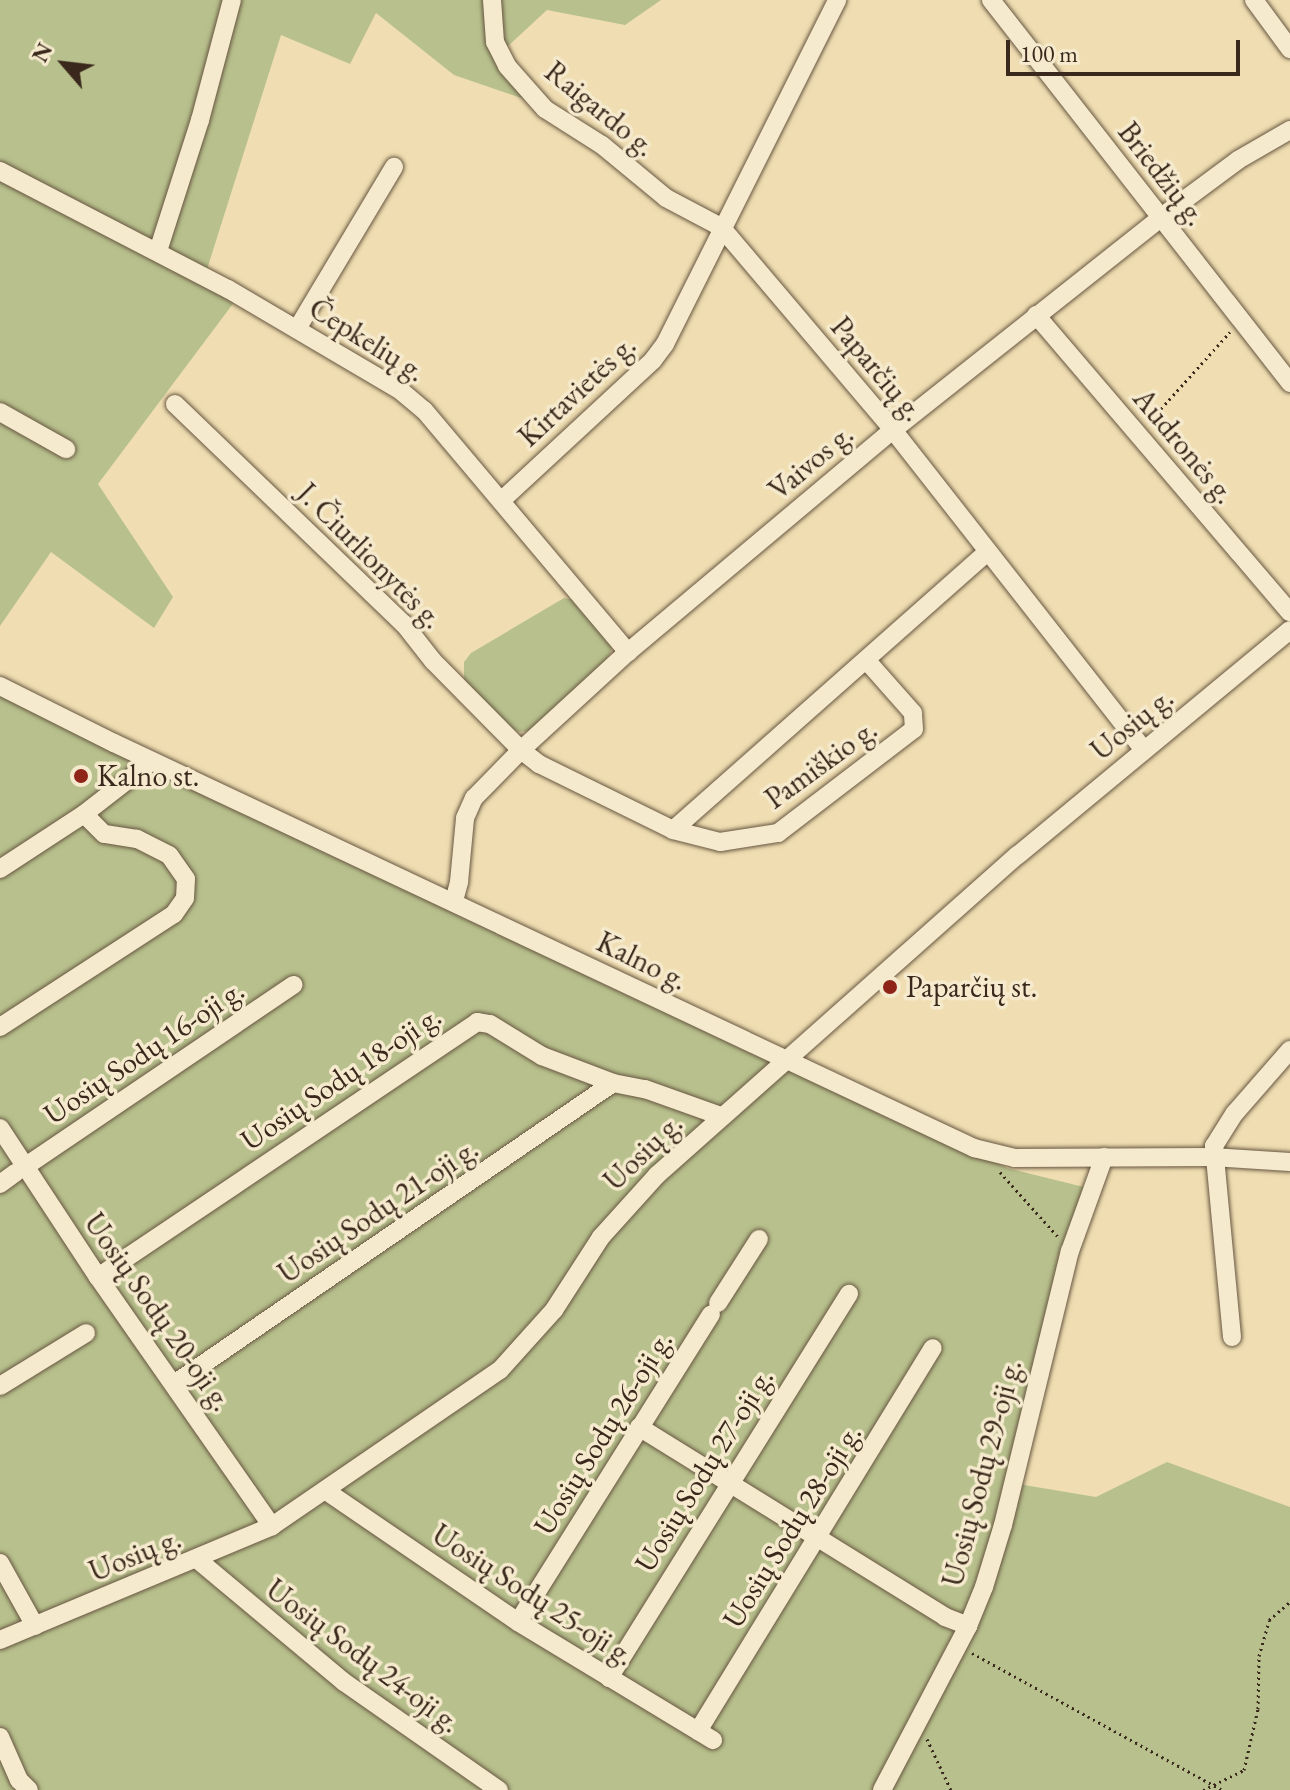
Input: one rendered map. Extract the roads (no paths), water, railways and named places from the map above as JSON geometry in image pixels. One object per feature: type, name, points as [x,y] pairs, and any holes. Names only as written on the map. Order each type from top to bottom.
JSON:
[{"type":"street","points":[[158,251],[200,120],[232,0]]},
{"type":"street","name":"Raigardo g.","points":[[492,0],[495,42],[507,66],[545,109],[602,145],[666,198],[721,227]]},
{"type":"street","points":[[721,227],[837,0]]},
{"type":"street","name":"Briedžių g.","points":[[991,0],[1290,383]]},
{"type":"street","points":[[1254,0],[1290,49]]},
{"type":"street","name":"Vaivos g.","points":[[454,901],[459,882],[465,818],[474,798],[521,750],[628,652],[893,430],[1160,218],[1238,160],[1290,130]]},
{"type":"street","points":[[297,329],[394,167]]},
{"type":"street","name":"Čepkelių g.","points":[[0,171],[158,251],[297,329],[371,371],[424,410],[628,652]]},
{"type":"street","name":"Paparčių g.","points":[[721,227],[893,430],[1144,750]]},
{"type":"street","name":"Kirtavietės g.","points":[[502,500],[653,360],[665,344],[721,227]]},
{"type":"street","name":"Audronės g.","points":[[1036,315],[1290,612]]},
{"type":"street","name":"J. Čiurlionytės g.","points":[[175,404],[404,624],[433,661],[521,750]]},
{"type":"street","points":[[0,412],[66,449]]},
{"type":"street","name":"Pamiškio g.","points":[[673,830],[987,552]]},
{"type":"street","name":"Uosių g.","points":[[0,1640],[198,1560],[272,1526],[500,1370],[554,1310],[601,1237],[625,1208],[721,1116],[1018,855],[1290,630]]},
{"type":"street","name":"Pamiškio g.","points":[[521,750],[539,764],[673,830],[720,842],[778,833],[914,729],[913,713],[867,661]]},
{"type":"street","points":[[0,705],[8,690]]},
{"type":"street","name":"Kalno g.","points":[[8,690],[783,1061],[974,1148],[1000,1156],[1212,1157],[1290,1162]]},
{"type":"street","points":[[0,869],[84,814],[152,761]]},
{"type":"street","points":[[0,1027],[174,914],[185,898],[186,879],[169,855],[137,839],[104,834],[84,814]]},
{"type":"street","name":"Uosių Sodų 16-oji g.","points":[[14,1174],[293,985]]},
{"type":"street","name":"Uosių Sodų 18-oji g.","points":[[98,1277],[471,1024],[484,1021],[542,1056],[613,1083],[645,1089],[721,1116]]},
{"type":"street","points":[[1232,1337],[1212,1157],[1222,1130],[1290,1050]]},
{"type":"street","name":"Uosių Sodų 21-oji g.","points":[[174,1384],[613,1083]]},
{"type":"street","name":"Uosių Sodų 20-oji g.","points":[[0,1128],[14,1174],[98,1277],[272,1526]]},
{"type":"street","name":"Uosių Sodų 29-oji g.","points":[[882,1790],[917,1718],[968,1626],[1003,1525],[1070,1251],[1104,1157]]},
{"type":"street","name":"Uosių Sodų 26-oji g.","points":[[518,1622],[759,1239]]},
{"type":"street","name":"Uosių Sodų 27-oji g.","points":[[609,1678],[728,1482],[849,1294]]},
{"type":"street","points":[[0,1386],[86,1333]]},
{"type":"street","name":"Uosių Sodų 28-oji g.","points":[[705,1736],[933,1348]]},
{"type":"street","points":[[639,1427],[945,1617],[968,1626]]},
{"type":"street","name":"Uosių Sodų 25-oji g.","points":[[326,1491],[518,1622],[705,1736]]},
{"type":"street","name":"Uosių Sodų 24-oji g.","points":[[198,1560],[344,1682],[499,1790]]},
{"type":"street","points":[[0,1563],[35,1626]]},
{"type":"street","points":[[0,1737],[19,1780],[29,1790]]},
{"type":"place","name":"Kalno st.","points":[[81,776]]},
{"type":"place","name":"Paparčių st.","points":[[890,987]]}]
